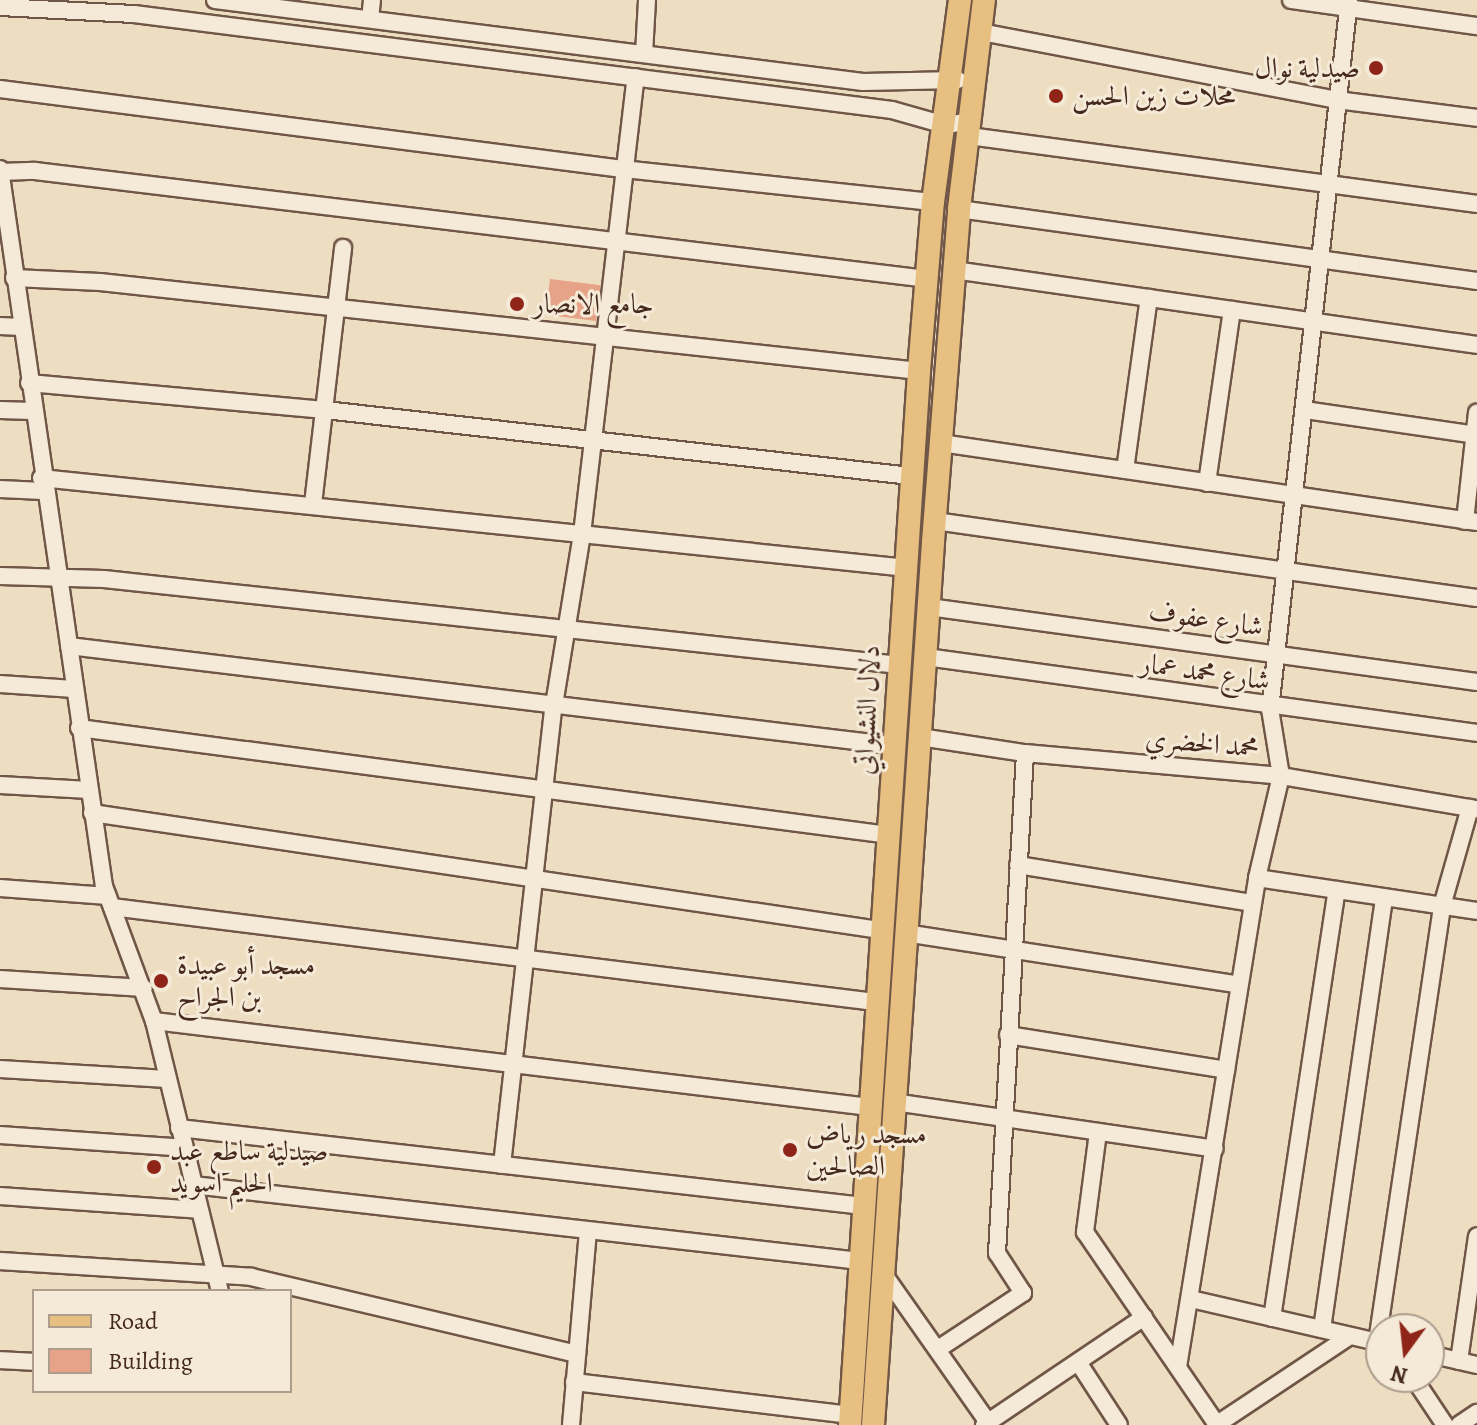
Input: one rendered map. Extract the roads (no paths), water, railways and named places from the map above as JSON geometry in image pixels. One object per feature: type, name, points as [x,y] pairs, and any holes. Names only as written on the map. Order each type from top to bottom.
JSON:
[{"type":"main road","name":"دلال النشيواتي","points":[[851,1420],[875,1002],[897,741],[899,665],[919,371],[933,202],[952,80],[960,0]]},
{"type":"main road","name":"دلال النشيواتي","points":[[873,1425],[905,933],[954,270],[984,0]]},
{"type":"main road","points":[[897,741],[920,737]]},
{"type":"street","points":[[215,0],[863,82],[976,80]]},
{"type":"street","points":[[370,19],[372,0]]},
{"type":"street","points":[[644,54],[647,0]]},
{"type":"street","points":[[1291,0],[1348,5],[1477,26]]},
{"type":"street","points":[[1178,1367],[1257,878],[1281,776],[1270,709],[1316,322],[1348,5]]},
{"type":"street","points":[[0,7],[134,14],[892,110],[945,125],[1328,185],[1477,204]]},
{"type":"street","points":[[981,32],[1337,100],[1477,118]]},
{"type":"street","points":[[502,1165],[516,1066],[554,705],[582,534],[614,242],[636,77]]},
{"type":"street","points":[[0,89],[623,169],[933,202]]},
{"type":"street","points":[[218,1283],[154,1021],[110,901],[92,813],[14,278],[4,231],[0,171],[35,171],[928,279]]},
{"type":"street","points":[[959,209],[1477,281]]},
{"type":"street","points":[[313,504],[343,248]]},
{"type":"street","points":[[954,270],[1477,345]]},
{"type":"street","points":[[14,278],[336,307],[919,371]]},
{"type":"street","points":[[1125,470],[1149,298]]},
{"type":"street","points":[[1207,483],[1232,310]]},
{"type":"street","points":[[0,326],[21,327]]},
{"type":"street","points":[[29,383],[325,410],[911,476]]},
{"type":"street","points":[[0,410],[32,411]]},
{"type":"street","points":[[1305,410],[1476,434]]},
{"type":"street","points":[[941,443],[1471,521],[1477,413]]},
{"type":"street","points":[[0,489],[42,484],[313,504],[907,568]]},
{"type":"street","points":[[935,521],[1477,598]]},
{"type":"street","points":[[0,576],[58,578],[899,665]]},
{"type":"street","name":"شارع عفوف","points":[[929,607],[1477,682]]},
{"type":"street","points":[[69,646],[554,705],[897,741]]},
{"type":"street","name":"شارع محمد عمار","points":[[926,657],[1270,709],[1477,733]]},
{"type":"street","points":[[0,684],[74,689]]},
{"type":"street","points":[[79,728],[545,793],[888,835]]},
{"type":"street","name":"محمد الخضري","points":[[920,737],[1025,753],[1281,776],[1474,809]]},
{"type":"street","points":[[938,1349],[1023,1293],[997,1253],[1025,753]]},
{"type":"street","points":[[0,785],[89,790]]},
{"type":"street","points":[[1383,1313],[1442,906],[1474,809]]},
{"type":"street","points":[[92,813],[880,930]]},
{"type":"street","points":[[1018,865],[1253,903]]},
{"type":"street","points":[[1257,878],[1477,911]]},
{"type":"street","points":[[0,888],[526,959],[875,1002]]},
{"type":"street","points":[[1272,1318],[1337,890]]},
{"type":"street","points":[[1322,1329],[1384,897]]},
{"type":"street","points":[[905,933],[1239,985]]},
{"type":"street","points":[[0,979],[144,988]]},
{"type":"street","points":[[154,1021],[870,1107]]},
{"type":"street","points":[[1008,1035],[1226,1070]]},
{"type":"street","points":[[0,1069],[167,1079]]},
{"type":"street","points":[[894,1102],[1215,1149]]},
{"type":"street","points":[[179,1128],[864,1206]]},
{"type":"street","points":[[1098,1132],[1085,1232],[1216,1425],[1350,1336]]},
{"type":"street","points":[[0,1135],[184,1148]]},
{"type":"street","points":[[193,1185],[860,1261]]},
{"type":"street","points":[[0,1196],[199,1210]]},
{"type":"street","points":[[571,1425],[588,1232]]},
{"type":"street","points":[[1459,1361],[1477,1236]]},
{"type":"street","points":[[0,1261],[218,1283],[251,1277],[577,1354]]},
{"type":"street","points":[[883,1273],[988,1424],[1144,1317]]},
{"type":"street","points":[[1191,1299],[1365,1339]]},
{"type":"street","points":[[1445,1358],[1477,1365]]},
{"type":"street","points":[[0,1360],[32,1362]]},
{"type":"street","points":[[1078,1362],[1119,1425]]},
{"type":"street","points":[[574,1382],[851,1420]]},
{"type":"street","points":[[1424,1393],[1445,1425]]},
{"type":"street","points":[[1459,1425],[1477,1413]]},
{"type":"place","name":"صيدلية نوال","points":[[1376,68]]},
{"type":"place","name":"محلات زين الحسن","points":[[1056,96]]},
{"type":"place","name":"جامع الانصار","points":[[517,304]]},
{"type":"place","name":"مسجد أبو عبيدة بن الجراح","points":[[161,981]]},
{"type":"place","name":"مسجد رياض الصالحين","points":[[790,1150]]},
{"type":"place","name":"صيدلية ساطع عبد الحليم اسويد","points":[[154,1167]]}]
